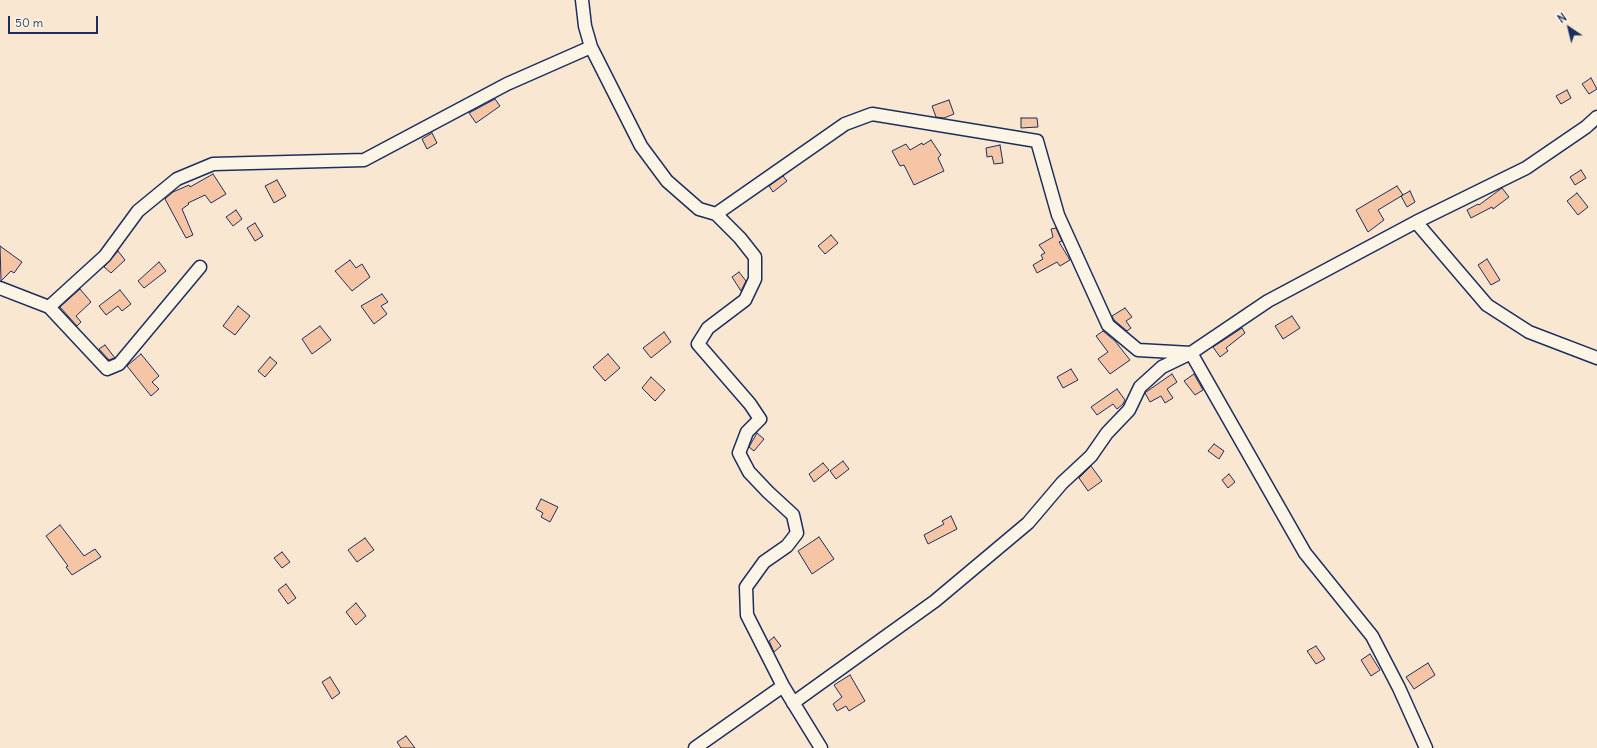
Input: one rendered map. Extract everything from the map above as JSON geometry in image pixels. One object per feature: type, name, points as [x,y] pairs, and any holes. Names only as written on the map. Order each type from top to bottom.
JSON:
[{"type":"street","points":[[582,0],[585,26],[591,47],[641,146],[667,181],[700,209],[716,214],[740,238],[755,257],[755,280],[745,300],[708,328],[698,344],[750,404],[760,419],[748,432],[739,453],[749,472],[793,515],[798,533],[787,546],[764,562],[746,587],[747,615],[783,686],[821,748]]},
{"type":"street","points":[[49,307],[105,256],[138,211],[177,179],[213,164],[364,160],[507,84],[591,47]]},
{"type":"street","points":[[716,214],[845,124],[872,114],[1037,141],[1058,215],[1108,326],[1138,350],[1191,353]]},
{"type":"street","points":[[793,703],[935,600],[1028,523],[1062,483],[1091,456],[1107,433],[1129,410],[1140,387],[1162,366],[1191,353],[1268,301],[1416,222],[1526,168],[1586,127],[1597,117]]},
{"type":"street","points":[[1416,222],[1487,305],[1529,332],[1597,358]]},
{"type":"street","points":[[0,288],[49,307],[107,369],[119,364],[200,267]]},
{"type":"street","points":[[1191,353],[1305,553],[1372,636],[1399,688],[1426,748]]},
{"type":"street","points":[[695,748],[783,686]]},
{"type":"building","points":[[1591,78],[1597,89],[1589,94],[1582,84]]},
{"type":"building","points":[[1567,90],[1571,98],[1561,104],[1556,96]]},
{"type":"building","points":[[495,99],[500,106],[476,123],[469,113]]},
{"type":"building","points":[[949,100],[954,114],[944,118],[936,117],[932,106]]},
{"type":"building","points":[[1021,118],[1037,118],[1038,127],[1021,128]]},
{"type":"building","points":[[432,133],[437,143],[427,149],[422,139]]},
{"type":"building","points":[[931,140],[941,155],[938,158],[944,171],[914,185],[904,165],[900,166],[892,151],[906,144],[910,150]]},
{"type":"building","points":[[1000,145],[1003,163],[994,164],[992,156],[987,157],[986,148]]},
{"type":"building","points":[[1581,170],[1586,178],[1575,185],[1570,177]]},
{"type":"building","points":[[213,174],[226,194],[211,203],[205,195],[188,203],[189,204],[182,209],[193,235],[186,238],[165,199],[173,192],[189,185],[190,187]]},
{"type":"building","points":[[783,176],[787,181],[773,192],[769,186]]},
{"type":"building","points":[[277,180],[286,196],[274,203],[265,186]]},
{"type":"building","points":[[1397,186],[1403,195],[1378,210],[1384,220],[1368,232],[1356,210]]},
{"type":"building","points":[[1502,188],[1509,197],[1493,209],[1492,207],[1471,218],[1467,210],[1478,204],[1479,205]]},
{"type":"building","points":[[1410,191],[1415,202],[1407,207],[1401,196]]},
{"type":"building","points":[[1577,193],[1588,207],[1578,215],[1567,201]]},
{"type":"building","points":[[236,210],[242,219],[233,226],[226,217]]},
{"type":"building","points":[[255,223],[263,236],[255,241],[247,228]]},
{"type":"building","points":[[1056,228],[1062,241],[1059,242],[1070,260],[1060,266],[1057,262],[1037,273],[1033,265],[1043,259],[1041,255],[1045,253],[1039,245],[1053,237],[1051,229]]},
{"type":"building","points":[[831,235],[838,243],[825,254],[818,246]]},
{"type":"building","points":[[0,246],[22,262],[14,273],[11,271],[1,281]]},
{"type":"building","points":[[118,251],[125,260],[111,273],[104,267]]},
{"type":"building","points":[[1487,259],[1500,280],[1491,285],[1478,265]]},
{"type":"building","points":[[350,260],[356,268],[362,264],[370,277],[352,291],[335,271]]},
{"type":"building","points":[[159,262],[166,271],[144,288],[138,281]]},
{"type":"building","points":[[739,272],[746,281],[741,291],[732,277]]},
{"type":"building","points":[[80,289],[91,302],[76,316],[81,322],[77,326],[60,307]]},
{"type":"building","points":[[120,290],[131,304],[122,311],[118,306],[106,315],[99,306]]},
{"type":"building","points":[[382,294],[388,302],[381,306],[387,314],[374,324],[361,306]]},
{"type":"building","points":[[238,306],[250,316],[235,335],[223,326]]},
{"type":"building","points":[[1125,308],[1132,317],[1126,321],[1131,328],[1127,331],[1114,320],[1112,316]]},
{"type":"building","points":[[1292,316],[1300,328],[1283,339],[1275,326]]},
{"type":"building","points":[[320,326],[331,340],[312,354],[302,339]]},
{"type":"building","points":[[1242,328],[1245,333],[1226,348],[1228,351],[1220,357],[1213,347]]},
{"type":"building","points":[[1103,331],[1115,341],[1130,360],[1110,374],[1098,359],[1108,352],[1096,336]]},
{"type":"building","points":[[664,332],[671,342],[651,358],[643,348]]},
{"type":"building","points":[[105,345],[115,358],[109,360],[99,349]]},
{"type":"building","points":[[141,354],[159,376],[152,382],[159,389],[151,396],[127,366]]},
{"type":"building","points":[[608,354],[620,368],[605,381],[593,367]]},
{"type":"building","points":[[270,357],[277,363],[265,377],[258,371]]},
{"type":"building","points":[[1071,369],[1078,380],[1063,388],[1057,377]]},
{"type":"building","points":[[1172,374],[1177,382],[1167,389],[1173,398],[1165,403],[1161,396],[1150,402],[1145,393]]},
{"type":"building","points":[[1194,374],[1203,390],[1195,395],[1184,381]]},
{"type":"building","points":[[651,377],[665,390],[655,401],[642,388]]},
{"type":"building","points":[[1117,389],[1125,400],[1123,404],[1117,409],[1113,404],[1097,415],[1091,407]]},
{"type":"building","points":[[757,433],[764,439],[754,451],[749,447]]},
{"type":"building","points":[[1214,444],[1224,451],[1219,459],[1208,451]]},
{"type":"building","points":[[843,461],[849,469],[836,479],[830,471]]},
{"type":"building","points":[[823,463],[829,470],[814,482],[809,474]]},
{"type":"building","points":[[1091,466],[1102,481],[1088,491],[1079,478]]},
{"type":"building","points":[[1229,474],[1235,482],[1228,488],[1222,480]]},
{"type":"building","points":[[541,499],[558,507],[550,522],[541,517],[543,513],[536,509]]},
{"type":"building","points":[[951,516],[957,529],[928,544],[924,535],[944,524],[942,521]]},
{"type":"building","points":[[60,525],[84,556],[95,549],[101,557],[72,575],[66,567],[68,566],[46,536]]},
{"type":"building","points":[[819,537],[834,559],[812,574],[798,551]]},
{"type":"building","points":[[365,538],[374,550],[357,562],[348,550]]},
{"type":"building","points":[[282,552],[290,562],[282,568],[274,558]]},
{"type":"building","points":[[286,584],[296,598],[288,604],[278,590]]},
{"type":"building","points":[[356,603],[366,616],[356,625],[346,612]]},
{"type":"building","points":[[774,637],[781,646],[774,652],[769,641]]},
{"type":"building","points":[[1316,646],[1325,659],[1316,664],[1307,651]]},
{"type":"building","points":[[1370,654],[1380,670],[1371,676],[1361,660]]},
{"type":"building","points":[[1428,663],[1435,675],[1414,689],[1406,677]]},
{"type":"building","points":[[850,675],[865,701],[849,711],[846,706],[837,711],[833,704],[842,697],[834,685]]},
{"type":"building","points":[[330,677],[340,693],[332,699],[322,682]]},
{"type":"building","points":[[406,736],[415,748],[401,748],[397,742]]}]
